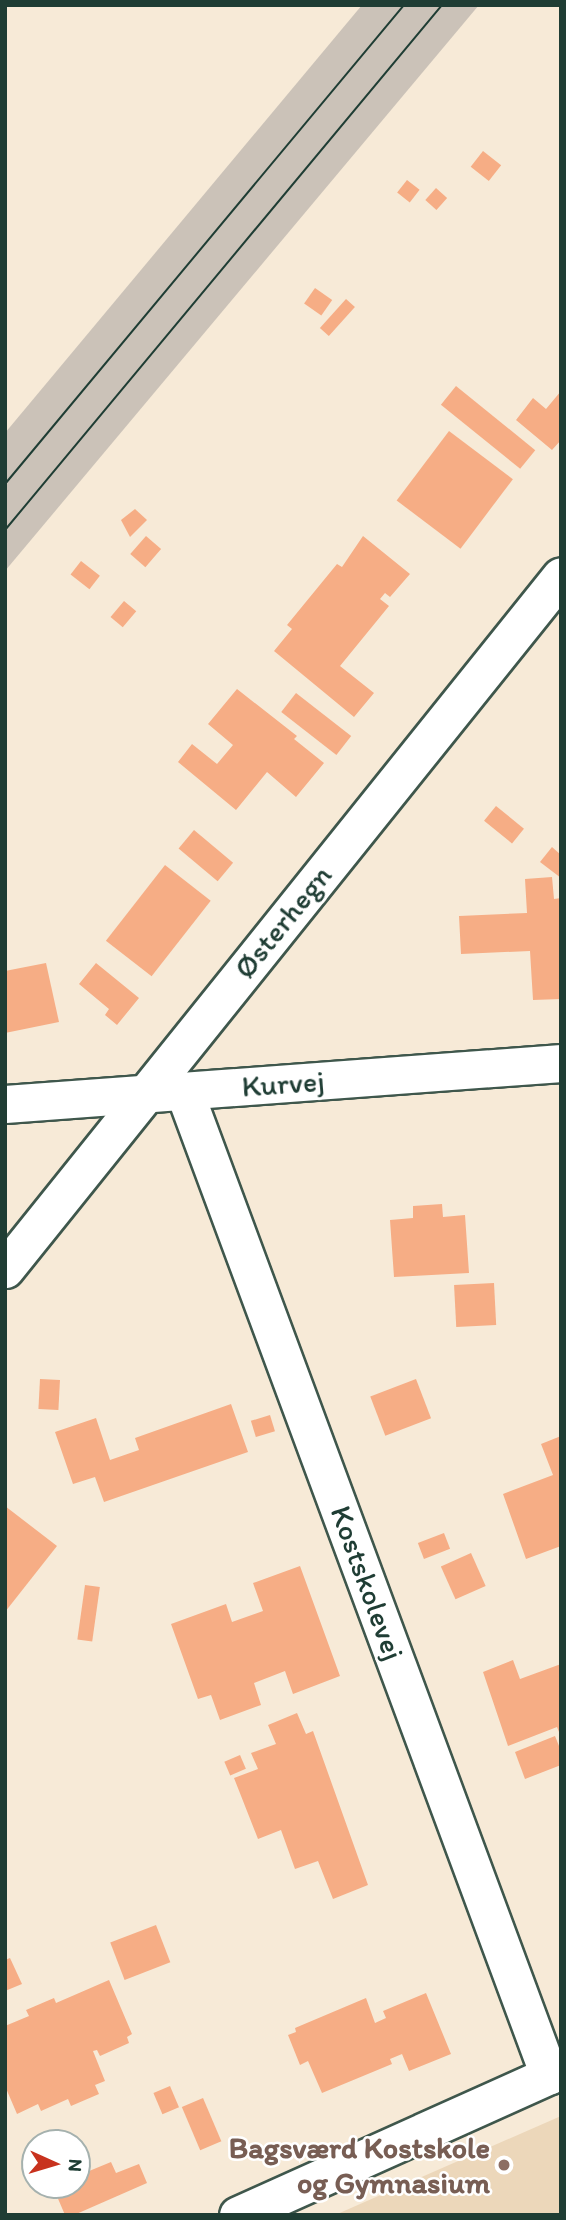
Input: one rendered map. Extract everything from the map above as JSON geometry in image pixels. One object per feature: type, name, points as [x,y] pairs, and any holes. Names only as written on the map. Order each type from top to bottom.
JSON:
[{"type":"street","name":"Østerhegn","points":[[5,1269],[561,576]]},
{"type":"street","name":"Kurvej","points":[[5,1104],[561,1063]]},
{"type":"street","name":"Kostskolevej","points":[[184,1091],[555,2073]]},
{"type":"street","points":[[238,2215],[555,2073]]},
{"type":"shaded area","points":[[362,5],[479,5],[5,571],[5,433]]},
{"type":"shaded area","name":"Bagsværd Kostskole og Gymnasium","points":[[561,2116],[561,2215],[335,2215]]},
{"type":"building","points":[[483,151],[501,165],[489,181],[471,167]]},
{"type":"building","points":[[407,180],[420,190],[410,202],[397,193]]},
{"type":"building","points":[[436,188],[447,198],[436,210],[425,200]]},
{"type":"building","points":[[315,288],[332,300],[321,316],[304,304]]},
{"type":"building","points":[[346,299],[355,307],[329,336],[320,328]]},
{"type":"building","points":[[456,386],[535,450],[520,469],[441,405]]},
{"type":"building","points":[[561,391],[561,440],[552,450],[516,420],[533,398],[546,409]]},
{"type":"building","points":[[449,431],[513,479],[461,549],[397,500]]},
{"type":"building","points":[[135,509],[147,520],[130,537],[121,520]]},
{"type":"building","points":[[146,536],[161,549],[145,567],[130,554]]},
{"type":"building","points":[[363,536],[410,574],[390,597],[385,593],[380,599],[389,606],[340,666],[374,693],[354,717],[274,651],[292,629],[287,625],[337,564],[342,567]]},
{"type":"building","points":[[81,561],[100,576],[89,589],[71,574]]},
{"type":"building","points":[[124,601],[136,611],[123,627],[111,617]]},
{"type":"building","points":[[237,689],[297,736],[294,739],[324,763],[296,797],[267,772],[236,810],[178,762],[192,744],[217,764],[233,745],[208,724]]},
{"type":"building","points":[[296,693],[351,736],[336,755],[281,712]]},
{"type":"building","points":[[496,806],[524,829],[512,843],[484,821]]},
{"type":"building","points":[[194,830],[233,863],[218,881],[179,848]]},
{"type":"building","points":[[552,847],[561,855],[561,878],[540,862]]},
{"type":"building","points":[[165,865],[211,901],[152,976],[106,941]]},
{"type":"building","points":[[552,877],[554,899],[561,898],[561,999],[533,1000],[530,951],[461,954],[459,916],[527,913],[525,879]]},
{"type":"building","points":[[46,963],[59,1022],[5,1033],[5,971]]},
{"type":"building","points":[[96,963],[139,998],[117,1025],[105,1015],[109,1009],[79,984]]},
{"type":"building","points":[[442,1204],[443,1217],[465,1215],[469,1273],[394,1277],[390,1220],[413,1218],[413,1206]]},
{"type":"building","points":[[494,1283],[496,1325],[456,1327],[454,1285]]},
{"type":"building","points":[[40,1379],[60,1380],[58,1410],[38,1409]]},
{"type":"building","points":[[416,1379],[431,1418],[385,1436],[370,1397]]},
{"type":"building","points":[[231,1404],[248,1452],[104,1502],[95,1477],[73,1484],[55,1432],[96,1418],[110,1460],[139,1450],[135,1438]]},
{"type":"building","points":[[270,1415],[275,1431],[256,1437],[251,1421]]},
{"type":"building","points":[[561,1436],[561,1546],[526,1559],[503,1494],[553,1475],[541,1444]]},
{"type":"building","points":[[5,1506],[57,1546],[5,1612]]},
{"type":"building","points":[[444,1533],[450,1549],[424,1559],[418,1543]]},
{"type":"building","points":[[471,1553],[486,1586],[455,1599],[441,1566]]},
{"type":"building","points":[[300,1566],[340,1676],[293,1694],[285,1671],[254,1683],[261,1705],[220,1720],[211,1695],[198,1699],[171,1624],[226,1604],[232,1622],[263,1611],[253,1583]]},
{"type":"building","points":[[85,1585],[100,1587],[92,1642],[77,1639]]},
{"type":"building","points":[[513,1660],[520,1679],[561,1664],[561,1737],[557,1727],[508,1746],[483,1672]]},
{"type":"building","points":[[297,1713],[306,1734],[313,1731],[368,1885],[333,1899],[318,1861],[295,1869],[281,1830],[258,1839],[234,1778],[258,1769],[251,1753],[276,1744],[268,1725]]},
{"type":"building","points":[[555,1736],[561,1751],[561,1765],[525,1779],[515,1752]]},
{"type":"building","points":[[240,1755],[246,1769],[230,1775],[224,1762]]},
{"type":"building","points":[[156,1925],[170,1962],[125,1980],[110,1943]]},
{"type":"building","points":[[10,1958],[22,1984],[5,1991],[5,1960]]},
{"type":"building","points":[[109,1980],[132,2034],[127,2037],[129,2043],[100,2056],[97,2050],[93,2051],[105,2081],[95,2085],[99,2094],[71,2106],[68,2099],[41,2111],[38,2104],[17,2114],[5,2086],[5,2026],[29,2016],[26,2010],[54,1998],[56,2003]]},
{"type":"building","points":[[426,1993],[451,2054],[409,2071],[402,2054],[390,2059],[392,2064],[322,2093],[308,2061],[300,2065],[288,2035],[296,2032],[295,2028],[366,1998],[375,2023],[386,2018],[383,2011]]},
{"type":"building","points":[[170,2086],[179,2107],[162,2114],[153,2093]]},
{"type":"building","points":[[203,2098],[221,2141],[200,2150],[182,2107]]},
{"type":"building","points":[[111,2162],[116,2173],[139,2164],[147,2183],[74,2215],[65,2215],[58,2199],[91,2199],[91,2170]]},
{"type":"tram line","points":[[5,484],[404,5]]},
{"type":"tram line","points":[[5,530],[442,5]]},
{"type":"place","name":"Bagsværd Kostskole og Gymnasium","points":[[504,2165]]}]
